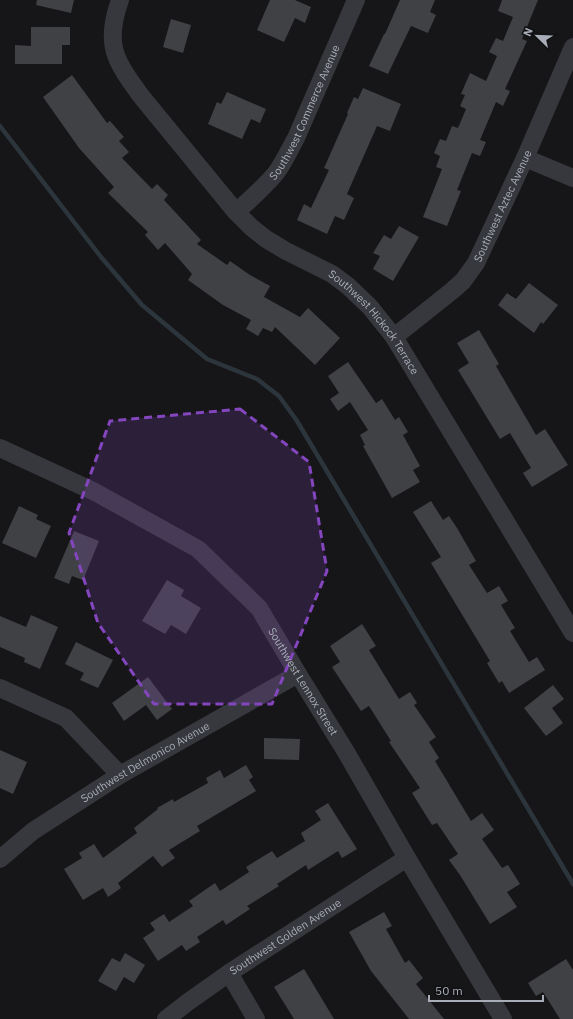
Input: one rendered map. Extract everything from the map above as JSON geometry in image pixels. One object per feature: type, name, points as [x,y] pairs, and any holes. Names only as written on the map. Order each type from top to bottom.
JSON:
[{"type":"street","name":"Southwest Hickock Terrace","points":[[120,0],[114,19],[112,36],[114,49],[118,63],[141,96],[236,212],[266,239],[286,251],[332,274],[348,286],[370,307],[394,337],[573,633]]},
{"type":"street","name":"Southwest Commerce Avenue","points":[[236,212],[261,190],[285,158],[296,138],[356,0]]},
{"type":"street","name":"Southwest Aztec Avenue","points":[[394,337],[463,281],[476,263],[525,158],[573,47]]},
{"type":"street","points":[[525,158],[573,178]]},
{"type":"street","name":"Southwest Lennox Street","points":[[0,448],[95,492],[198,549],[259,608],[346,752],[503,1019]]},
{"type":"street","name":"Southwest Delmonico Avenue","points":[[0,859],[33,831],[120,775],[298,674]]},
{"type":"street","points":[[0,688],[66,718],[120,775]]},
{"type":"street","name":"Southwest Golden Avenue","points":[[166,1019],[229,973],[407,858]]},
{"type":"street","points":[[229,973],[256,1019]]},
{"type":"highlighted area","points":[[240,409],[309,462],[327,571],[272,704],[154,704],[98,623],[69,533],[110,421]]},
{"type":"building","points":[[37,0],[74,0],[71,13],[36,5]]},
{"type":"building","points":[[270,0],[295,0],[311,7],[305,23],[295,18],[284,42],[257,30]]},
{"type":"building","points":[[400,0],[435,0],[430,12],[436,15],[428,33],[411,26],[388,74],[369,66]]},
{"type":"building","points":[[502,0],[538,0],[522,39],[527,41],[505,89],[510,91],[503,106],[496,102],[480,140],[486,142],[480,156],[472,153],[457,190],[461,191],[447,226],[423,217],[442,169],[436,167],[440,156],[434,153],[440,139],[446,141],[452,126],[458,128],[466,109],[460,106],[465,95],[461,94],[470,73],[486,81],[497,56],[489,52],[496,38],[503,41],[513,17],[498,11]]},
{"type":"building","points":[[171,19],[191,25],[183,53],[163,47]]},
{"type":"building","points":[[31,27],[70,27],[70,45],[62,45],[62,64],[15,64],[15,45],[31,46]]},
{"type":"building","points":[[72,75],[107,123],[110,121],[124,137],[119,141],[129,152],[122,158],[152,189],[157,184],[168,195],[164,200],[201,240],[197,244],[227,265],[230,261],[250,275],[270,286],[264,297],[300,317],[308,308],[340,338],[315,365],[275,327],[272,332],[263,328],[258,336],[246,329],[251,320],[223,305],[188,280],[192,274],[165,243],[158,250],[145,235],[148,232],[108,193],[114,187],[79,148],[43,97]]},
{"type":"building","points":[[363,88],[401,104],[390,131],[377,126],[347,194],[354,198],[344,220],[335,216],[327,234],[297,220],[304,204],[311,208],[329,170],[324,168],[348,114],[347,113],[354,97],[358,99]]},
{"type":"building","points":[[227,92],[266,109],[260,123],[251,119],[242,139],[208,124],[217,102],[221,104]]},
{"type":"building","points":[[399,226],[419,237],[393,281],[373,269],[380,256],[373,253],[384,235],[391,239]]},
{"type":"building","points":[[529,283],[558,305],[543,324],[541,322],[534,333],[498,305],[507,293],[516,299]]},
{"type":"building","points":[[479,330],[499,364],[496,366],[536,435],[545,429],[568,465],[532,487],[523,473],[531,468],[510,433],[500,439],[458,370],[469,363],[457,343]]},
{"type":"building","points":[[348,362],[376,403],[382,399],[395,420],[399,417],[408,432],[403,435],[420,466],[413,470],[420,482],[392,498],[363,446],[365,445],[360,435],[368,430],[350,402],[338,411],[330,399],[339,393],[328,376]]},
{"type":"building","points":[[431,501],[443,520],[449,516],[457,528],[476,561],[469,565],[487,593],[499,586],[508,601],[501,605],[515,628],[510,631],[529,662],[537,657],[545,670],[509,693],[502,681],[499,683],[487,663],[490,661],[431,563],[441,557],[413,512]]},
{"type":"building","points":[[19,506],[38,515],[36,519],[51,526],[36,558],[2,543]]},
{"type":"building","points":[[74,531],[99,541],[83,580],[72,576],[69,584],[54,578]]},
{"type":"building","points":[[167,580],[184,590],[181,596],[201,608],[186,634],[171,625],[165,634],[142,621]]},
{"type":"building","points":[[31,615],[58,627],[40,669],[24,662],[25,658],[0,647],[0,616],[26,627]]},
{"type":"building","points":[[362,624],[376,646],[369,650],[399,699],[410,692],[417,703],[414,705],[436,737],[429,742],[439,758],[435,761],[471,821],[482,813],[494,830],[482,839],[502,868],[508,865],[520,884],[507,892],[517,907],[490,924],[449,860],[458,854],[437,823],[432,825],[412,793],[420,788],[389,742],[391,741],[369,706],[361,711],[332,667],[340,662],[330,646]]},
{"type":"building","points":[[76,642],[113,660],[98,688],[80,680],[84,673],[65,664]]},
{"type":"building","points":[[148,677],[172,709],[157,720],[146,705],[124,721],[112,703]]},
{"type":"building","points":[[553,685],[564,699],[552,708],[563,723],[546,736],[524,708]]},
{"type":"building","points":[[264,738],[300,739],[299,760],[264,759]]},
{"type":"building","points":[[0,750],[27,762],[13,794],[0,788]]},
{"type":"building","points":[[246,765],[253,777],[249,780],[256,791],[197,826],[200,831],[169,850],[175,858],[162,867],[153,856],[118,883],[121,888],[108,897],[103,888],[83,900],[64,869],[82,858],[79,853],[94,844],[103,858],[137,833],[134,828],[158,809],[157,808],[173,799],[174,802],[208,783],[206,778],[220,770],[224,778]]},
{"type":"building","points":[[328,803],[357,849],[342,858],[338,851],[308,870],[306,865],[277,884],[279,886],[247,906],[250,909],[226,925],[223,920],[197,937],[200,942],[186,951],[182,945],[158,961],[143,938],[155,930],[150,923],[164,914],[169,922],[193,906],[189,901],[215,883],[220,891],[249,872],[246,867],[272,851],[277,858],[305,841],[301,833],[321,820],[315,811]]},
{"type":"building","points":[[384,912],[392,926],[386,929],[405,963],[409,960],[423,978],[416,984],[444,1019],[409,1019],[371,971],[349,932]]},
{"type":"building","points":[[125,953],[145,965],[134,983],[124,977],[116,991],[98,981],[112,958],[120,962]]},
{"type":"building","points":[[566,959],[573,970],[573,1019],[560,1019],[543,992],[536,996],[528,983]]},
{"type":"building","points":[[304,969],[334,1019],[294,1019],[274,987]]},
{"type":"waterway","points":[[0,126],[101,257],[142,305],[207,359],[257,379],[279,396],[297,421],[573,884]]}]
